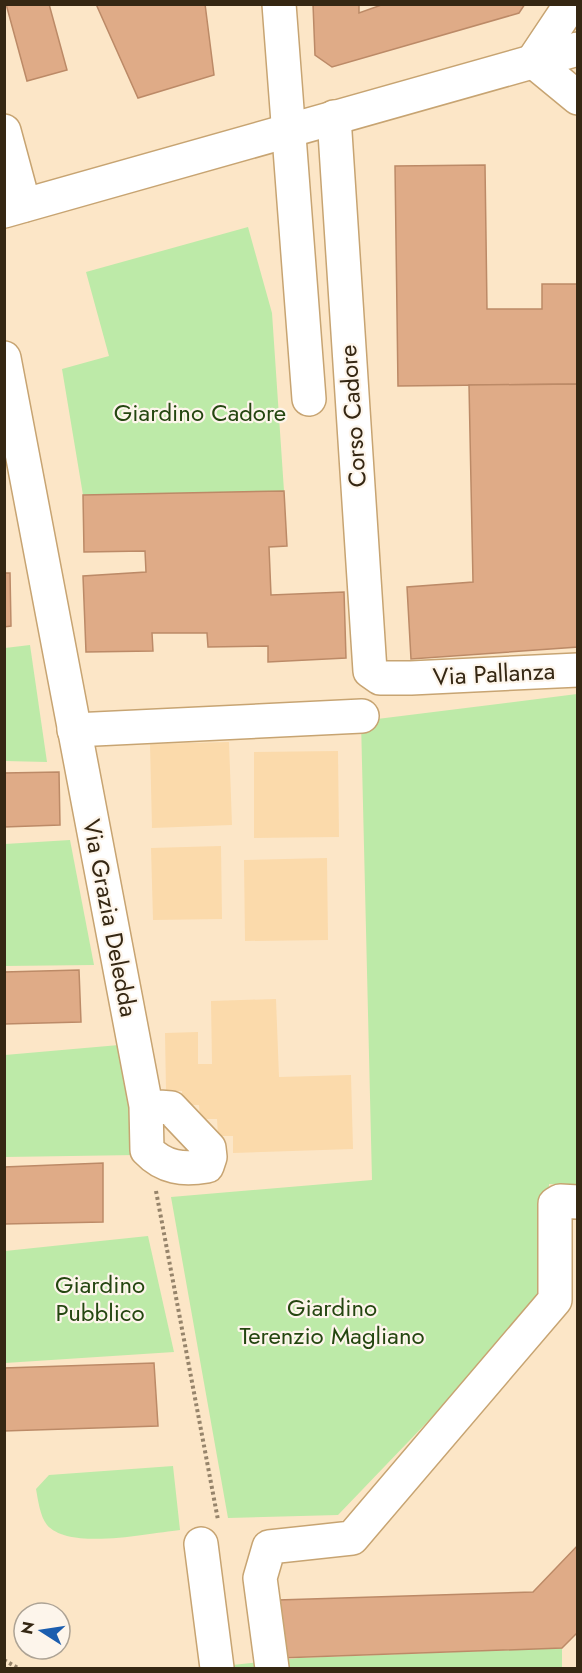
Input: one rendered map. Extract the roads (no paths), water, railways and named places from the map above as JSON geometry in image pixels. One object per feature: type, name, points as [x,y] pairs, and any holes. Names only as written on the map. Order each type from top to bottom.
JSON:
[{"type":"street","points":[[279,4],[309,399]]},
{"type":"street","points":[[533,61],[571,4]]},
{"type":"street","points":[[4,131],[14,208],[578,49]]},
{"type":"street","points":[[533,61],[578,98]]},
{"type":"street","name":"Corso Cadore","points":[[334,117],[370,671],[380,678],[411,678]]},
{"type":"street","name":"Via Grazia Deledda","points":[[4,358],[146,1106],[147,1150],[157,1161],[175,1167],[207,1166],[210,1157],[209,1148],[171,1108],[146,1106]]},
{"type":"street","name":"Via Pallanza","points":[[411,678],[578,670]]},
{"type":"street","points":[[74,730],[362,716]]},
{"type":"street","points":[[272,1668],[260,1578],[269,1547],[352,1538],[555,1300],[555,1204],[560,1201],[578,1202]]},
{"type":"street","points":[[210,1536],[217,1668]]},
{"type":"park label","name":"Giardino Cadore","points":[[200,413]]},
{"type":"park label","name":"Giardino Pubblico","points":[[100,1299]]},
{"type":"park label","name":"Giardino Terenzio Magliano","points":[[332,1322]]}]
